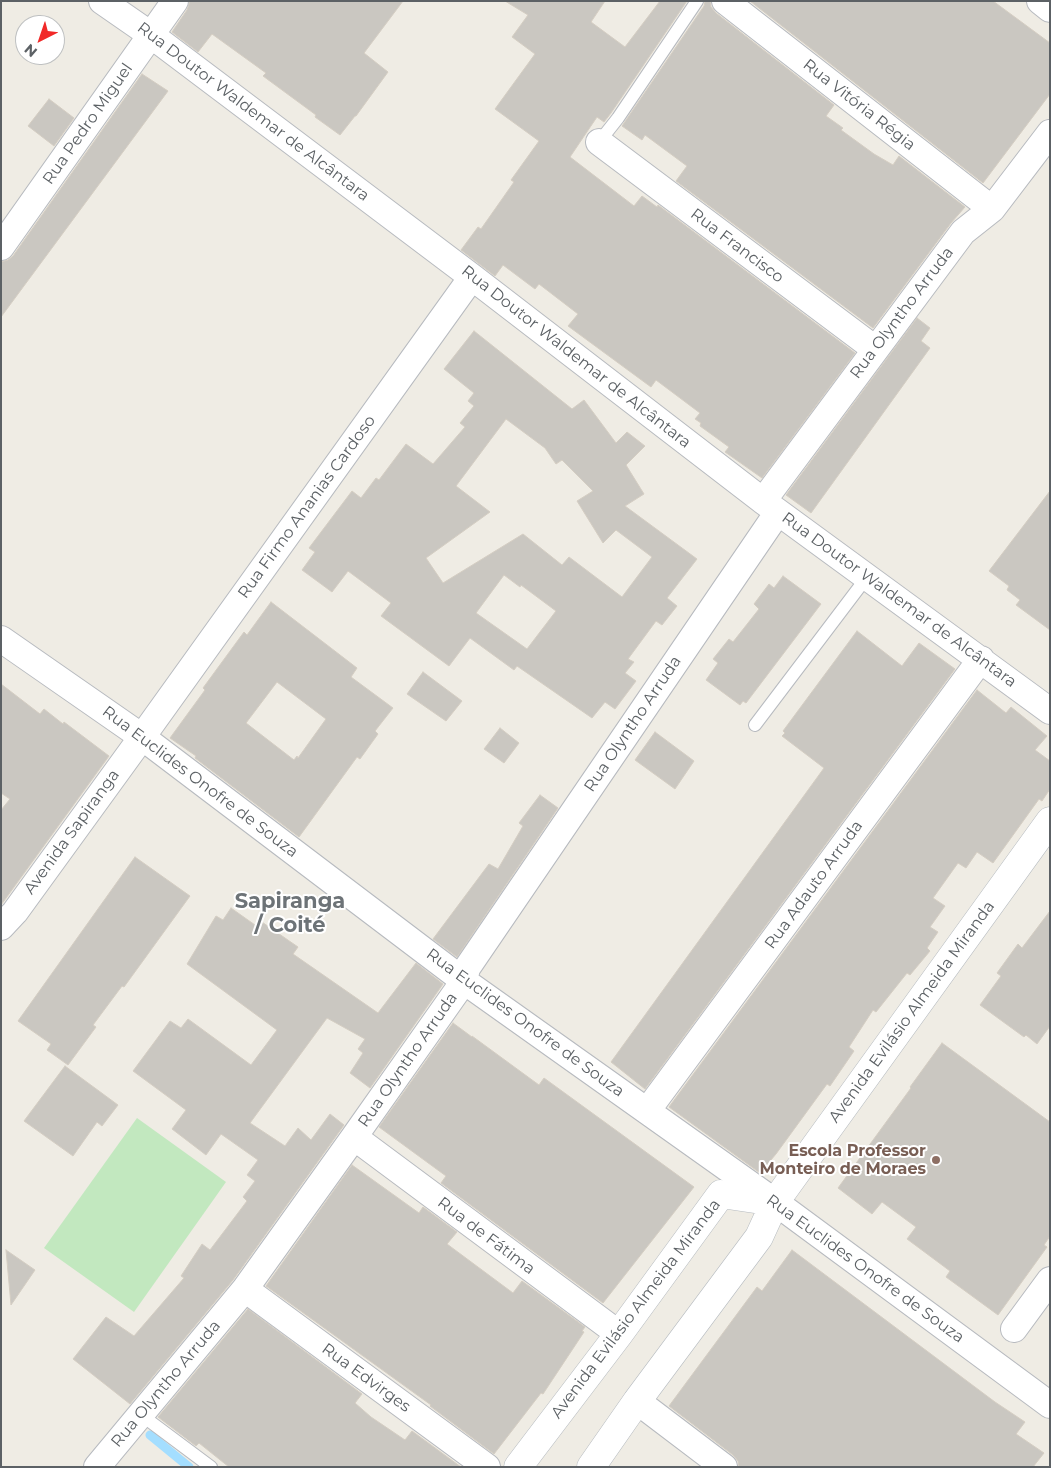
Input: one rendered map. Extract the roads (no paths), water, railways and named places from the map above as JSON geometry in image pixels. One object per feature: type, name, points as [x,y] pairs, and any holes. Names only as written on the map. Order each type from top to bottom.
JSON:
[{"type":"street","name":"Rua Doutor Waldemar de Alcântara","points":[[102,1],[151,35],[472,277],[771,506],[1050,711]]},
{"type":"street","name":"Rua Pedro Miguel","points":[[1,246],[175,1]]},
{"type":"street","name":"Rua Vitória Régia","points":[[725,1],[992,209]]},
{"type":"street","points":[[1040,1],[1050,9]]},
{"type":"street","name":"Rua Olyntho Arruda","points":[[98,1467],[245,1289],[464,981],[467,968],[875,349],[963,232],[992,209],[1050,134]]},
{"type":"street","name":"Rua Francisco","points":[[599,142],[875,349]]},
{"type":"street","name":"Rua Firmo Ananias Cardoso","points":[[142,736],[472,277]]},
{"type":"street","name":"Rua Euclides Onofre de Souza","points":[[1,639],[142,736],[464,981],[775,1202],[1050,1405]]},
{"type":"street","name":"Rua Adauto Arruda","points":[[647,1111],[981,659]]},
{"type":"street","name":"Avenida Sapiranga","points":[[1,927],[15,912],[142,736]]},
{"type":"street","name":"Avenida Evilásio Almeida Miranda","points":[[591,1467],[637,1401],[758,1237],[775,1202],[1050,821]]},
{"type":"street","name":"Rua de Fátima","points":[[354,1137],[619,1334]]},
{"type":"street","name":"Avenida Evilásio Almeida Miranda","points":[[518,1467],[619,1334],[721,1194],[775,1202]]},
{"type":"street","points":[[1014,1329],[1050,1280]]},
{"type":"street","name":"Rua Edvirges","points":[[245,1289],[487,1467]]},
{"type":"street","points":[[637,1401],[724,1467]]},
{"type":"lane","points":[[599,142],[618,118],[697,1]]},
{"type":"lane","points":[[756,725],[866,577]]},
{"type":"lane","points":[[140,1414],[211,1467]]},
{"type":"waterway","points":[[150,1435],[189,1467]]},
{"type":"place","name":"Escola Professor Monteiro de Moraes","points":[[936,1160]]},
{"type":"district","name":"Sapiranga / Coité","points":[[290,914]]}]
